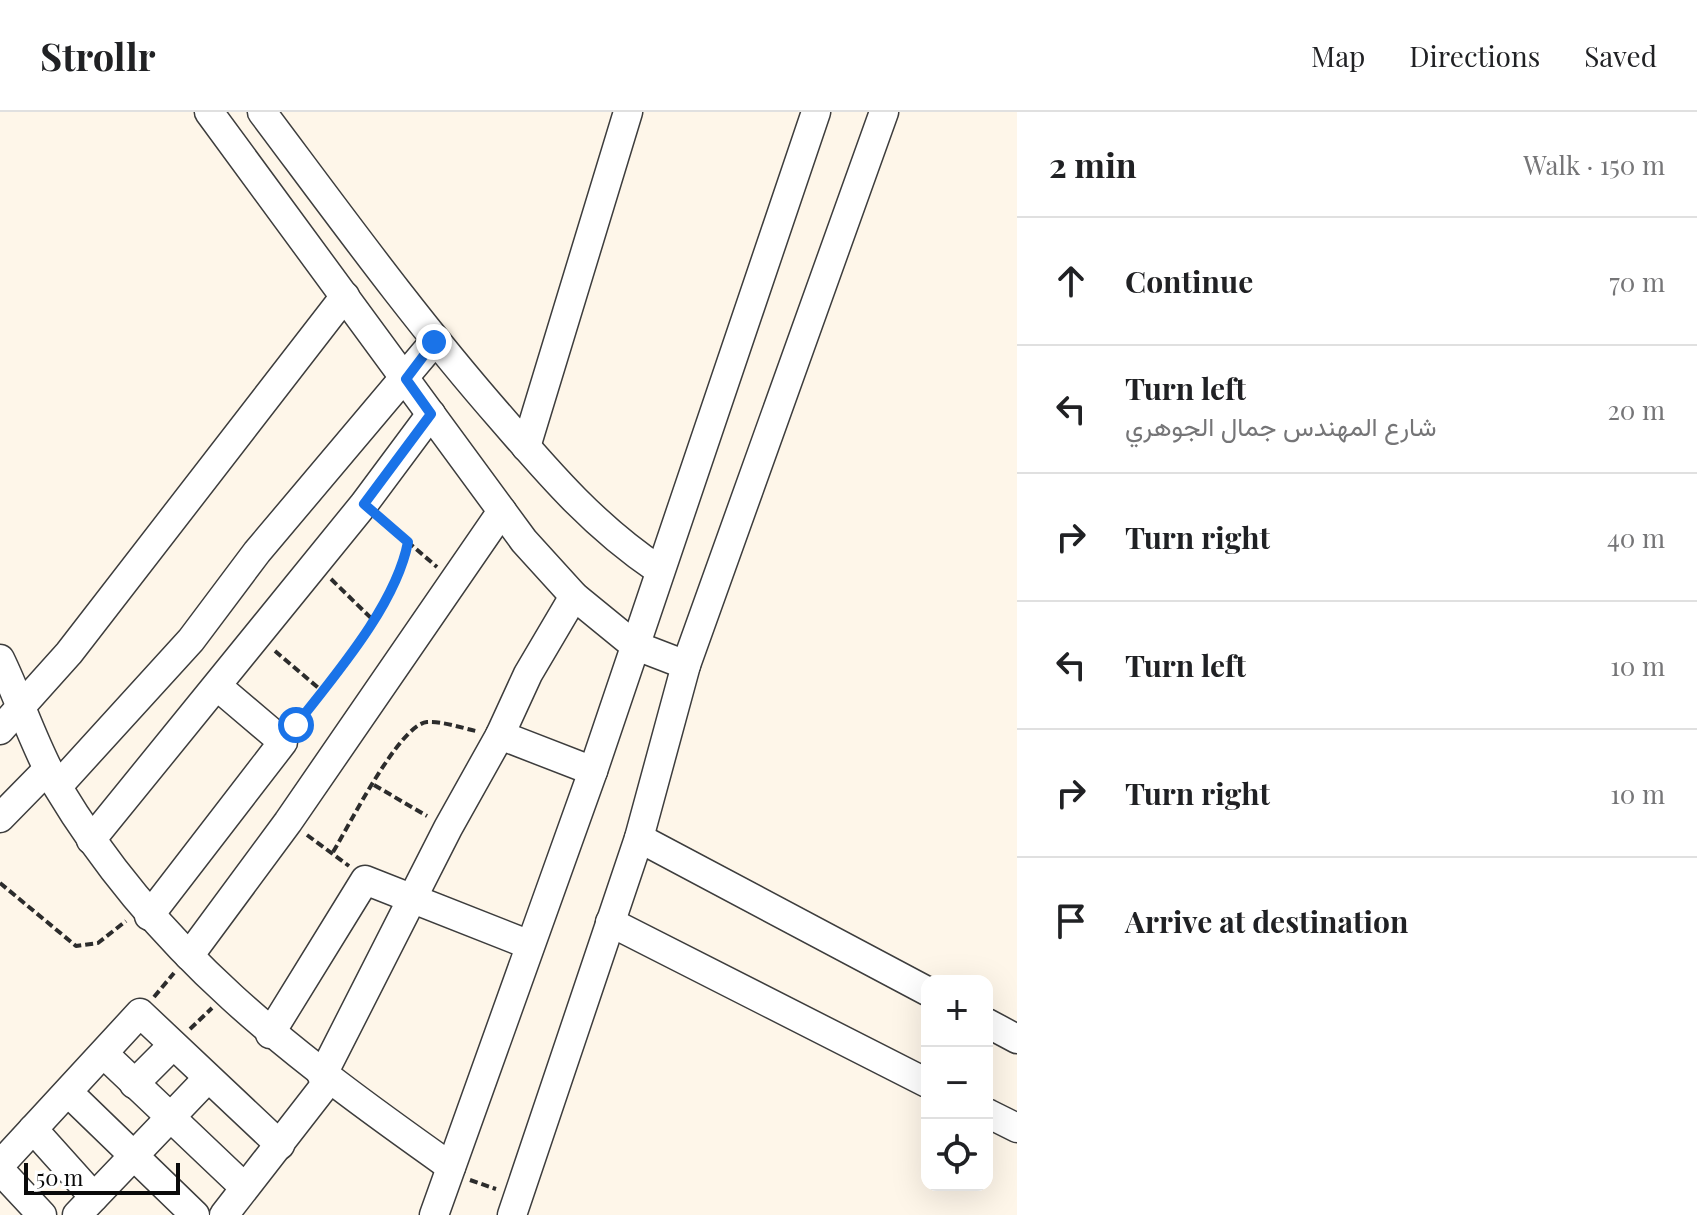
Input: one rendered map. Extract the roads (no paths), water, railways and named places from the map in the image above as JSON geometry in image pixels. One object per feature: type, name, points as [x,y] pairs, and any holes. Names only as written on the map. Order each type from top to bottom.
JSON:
[{"type":"street","points":[[209,112],[502,511],[574,596],[660,655]]},
{"type":"street","points":[[262,112],[434,342],[589,517],[659,570]]},
{"type":"street","points":[[526,447],[628,112]]},
{"type":"street","points":[[507,1203],[639,838],[660,655],[659,570],[816,112]]},
{"type":"street","points":[[434,1215],[462,1174],[530,945],[593,771],[660,655],[884,112]]},
{"type":"street","points":[[0,730],[69,653],[345,296]]},
{"type":"street","points":[[0,818],[53,777],[191,640],[257,552],[406,379],[434,342]]},
{"type":"street","points":[[91,840],[364,504],[431,414]]},
{"type":"street","points":[[189,956],[288,822],[502,511]]},
{"type":"street","points":[[224,1215],[280,1145],[325,1078],[412,897],[500,735],[528,674],[574,596]]},
{"type":"street","points":[[0,659],[53,777],[91,840],[146,912],[270,1034],[325,1078],[462,1174]]},
{"type":"street","points":[[146,912],[283,742],[217,686]]},
{"type":"street","points":[[500,735],[593,771]]},
{"type":"street","points":[[639,838],[921,988]]},
{"type":"street","points":[[270,1034],[365,880],[530,945]]},
{"type":"street","points":[[610,922],[921,1080]]},
{"type":"street","points":[[42,1215],[0,1167],[33,1129],[70,1094],[140,1013],[280,1145]]},
{"type":"street","points":[[993,1026],[1017,1039]]},
{"type":"street","points":[[134,1084],[173,1045]]},
{"type":"street","points":[[104,1054],[244,1187]]},
{"type":"street","points":[[33,1129],[86,1206],[132,1154],[208,1078]]},
{"type":"street","points":[[70,1094],[195,1215]]},
{"type":"street","points":[[993,1116],[1017,1128]]}]
